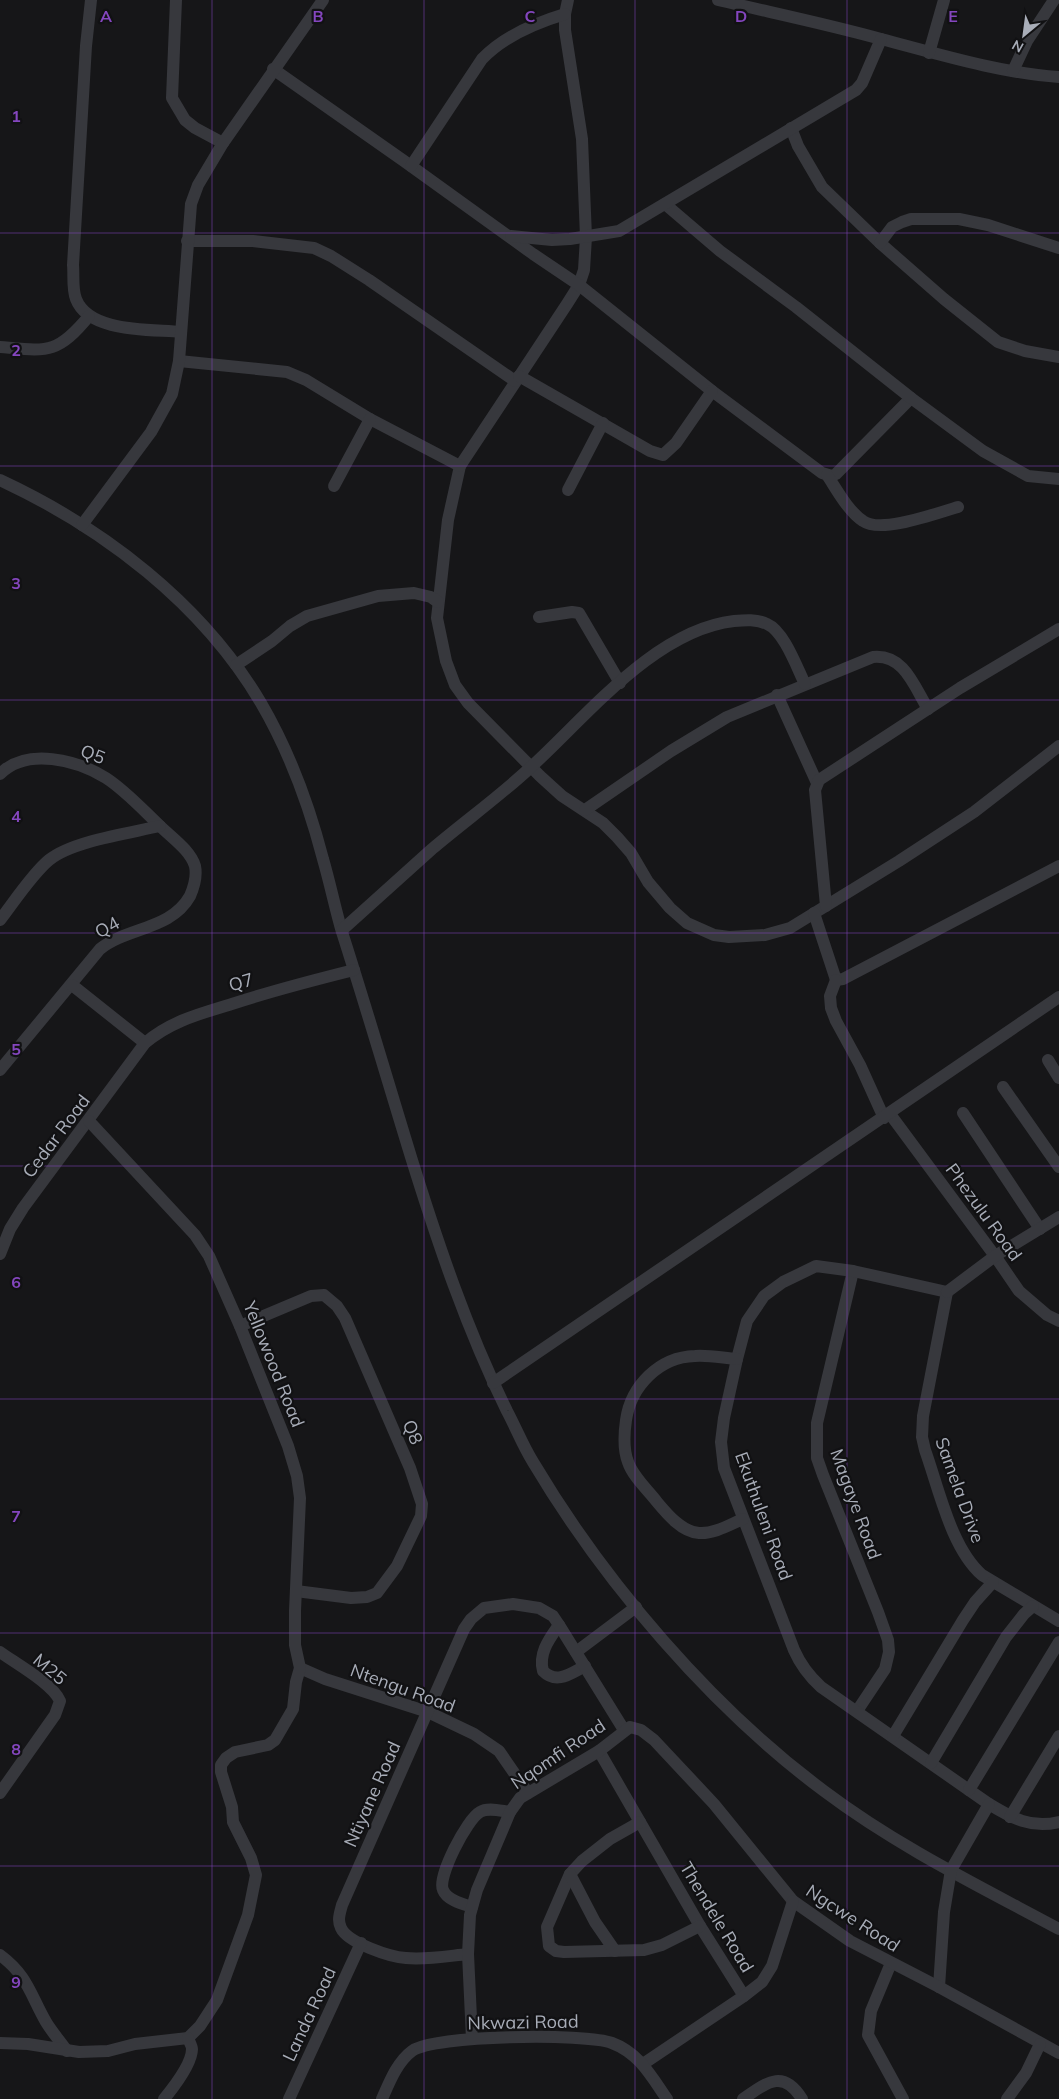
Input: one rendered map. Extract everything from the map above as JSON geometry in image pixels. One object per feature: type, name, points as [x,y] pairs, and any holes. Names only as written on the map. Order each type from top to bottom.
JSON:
[{"type":"street","points":[[91,0],[73,264],[76,299],[89,316],[113,326],[181,332]]},
{"type":"street","points":[[176,0],[172,98],[185,120],[222,143]]},
{"type":"street","points":[[82,525],[151,432],[172,394],[179,361],[187,241],[194,194],[222,143],[323,0]]},
{"type":"street","points":[[568,0],[565,14],[565,30],[582,139],[586,237],[584,270],[579,285],[460,466],[448,520],[437,618],[446,661],[455,685],[468,703],[531,767],[562,796],[585,810],[617,837],[631,853],[648,882],[670,908],[687,922],[702,930],[714,935],[729,937],[765,935],[790,928],[974,812],[1059,746]]},
{"type":"street","points":[[718,0],[768,6],[928,53],[1013,71],[1059,77]]},
{"type":"street","points":[[928,53],[944,0]]},
{"type":"street","points":[[1013,71],[1027,41],[1054,0]]},
{"type":"street","points":[[411,166],[482,59],[492,49],[521,30],[565,14]]},
{"type":"street","points":[[508,236],[552,240],[586,237],[619,231],[828,107],[862,83],[881,39]]},
{"type":"street","points":[[273,69],[579,285],[712,391],[827,475],[862,521],[871,526],[879,526],[903,522],[958,507]]},
{"type":"street","points":[[791,128],[807,162],[822,187],[880,243],[944,299],[998,342],[1025,352],[1059,357]]},
{"type":"street","points":[[665,204],[720,251],[983,451],[1028,476],[1059,479]]},
{"type":"street","points":[[880,243],[892,227],[902,222],[911,220],[958,219],[988,225],[1059,248]]},
{"type":"street","points":[[187,241],[253,241],[307,247],[323,252],[369,280],[517,378],[603,423],[650,451],[664,455],[676,443],[712,391]]},
{"type":"street","points":[[0,347],[38,351],[57,347],[77,332],[89,316]]},
{"type":"street","points":[[179,361],[287,372],[306,380],[370,419],[460,466]]},
{"type":"street","points":[[827,475],[836,474],[911,398]]},
{"type":"street","points":[[334,486],[370,419]]},
{"type":"street","points":[[568,490],[603,423]]},
{"type":"street","points":[[0,480],[82,525],[110,543],[146,571],[186,609],[236,665],[261,704],[295,773],[313,824],[342,930],[444,1261],[476,1347],[531,1459],[590,1548],[636,1607],[708,1688],[754,1733],[824,1792],[913,1850],[1059,1929]]},
{"type":"street","points":[[236,665],[307,616],[378,596],[414,593],[431,597],[438,602]]},
{"type":"street","points":[[539,617],[572,612],[579,614],[620,683]]},
{"type":"street","points":[[342,930],[432,850],[531,767],[586,712],[649,658],[680,638],[725,622],[755,620],[768,624],[780,634],[805,684]]},
{"type":"street","points":[[826,906],[815,790],[821,777],[842,766],[928,709],[1059,629]]},
{"type":"street","points":[[585,810],[727,717],[873,657],[884,656],[900,665],[928,709]]},
{"type":"street","points":[[777,695],[817,783]]},
{"type":"street","name":"Q5","points":[[0,774],[12,764],[42,758],[79,766],[101,775],[122,790],[160,826]]},
{"type":"street","points":[[0,920],[43,867],[58,854],[112,837],[160,826]]},
{"type":"street","name":"Q4","points":[[0,1070],[72,985],[89,962],[107,943],[152,926],[178,910],[190,896],[196,877],[192,860],[160,826]]},
{"type":"street","points":[[814,914],[836,980],[844,979],[1059,866]]},
{"type":"street","name":"Q7","points":[[145,1043],[157,1032],[191,1016],[265,993],[354,970]]},
{"type":"street","name":"Phezulu Road","points":[[836,980],[830,996],[831,1008],[887,1116],[995,1256],[1019,1291],[1047,1315],[1059,1321]]},
{"type":"street","points":[[72,985],[145,1043]]},
{"type":"street","points":[[494,1383],[1059,997]]},
{"type":"street","name":"Cedar Road","points":[[0,1254],[10,1229],[23,1208],[145,1043]]},
{"type":"street","points":[[1048,1060],[1059,1078]]},
{"type":"street","points":[[1003,1087],[1059,1167]]},
{"type":"street","points":[[963,1112],[1040,1229]]},
{"type":"street","name":"Yellowood Road","points":[[89,1121],[195,1235],[209,1256],[240,1326],[288,1446],[297,1476],[300,1498],[296,1591],[296,1645],[300,1668]]},
{"type":"street","points":[[947,1292],[995,1256],[1059,1217]]},
{"type":"street","name":"Ekuthuleni Road","points":[[947,1292],[852,1271],[816,1266],[783,1282],[770,1292],[756,1307],[747,1321],[737,1359],[724,1418],[721,1442],[724,1468],[800,1665],[821,1687],[857,1710],[988,1804],[1010,1817],[1034,1825],[1059,1822]]},
{"type":"street","name":"Magaye Road","points":[[852,1271],[822,1397],[816,1442],[823,1475],[888,1640],[889,1652],[885,1669],[857,1710]]},
{"type":"street","name":"Samela Drive","points":[[947,1292],[923,1416],[922,1437],[961,1551],[971,1566],[993,1582],[1059,1621]]},
{"type":"street","name":"Q8","points":[[240,1326],[311,1296],[324,1295],[331,1299],[345,1318],[410,1468],[422,1504],[415,1531],[398,1566],[377,1593],[367,1597],[352,1598],[296,1591]]},
{"type":"street","points":[[737,1359],[694,1356],[666,1364],[649,1374],[638,1386],[632,1397],[627,1412],[625,1441],[628,1463],[665,1511],[680,1525],[699,1533],[711,1532],[743,1519]]},
{"type":"street","points":[[893,1736],[963,1620],[975,1602],[993,1582]]},
{"type":"street","name":"Ntiyane Road","points":[[468,1954],[406,1958],[385,1954],[361,1944],[344,1932],[339,1920],[340,1913],[464,1629],[478,1612],[493,1606],[513,1604],[539,1608]]},
{"type":"street","points":[[931,1763],[1006,1637],[1024,1614],[1033,1606]]},
{"type":"street","points":[[576,1652],[636,1607]]},
{"type":"street","name":"Nqomfi Road","points":[[472,2040],[468,1927],[477,1890],[510,1812],[520,1798],[599,1751],[624,1730],[553,1616],[539,1608]]},
{"type":"street","points":[[559,1625],[545,1648],[542,1658],[544,1671],[553,1678],[558,1678],[585,1666]]},
{"type":"street","points":[[969,1790],[1059,1642]]},
{"type":"street","name":"M25","points":[[0,1652],[45,1684],[60,1701],[55,1715],[0,1793]]},
{"type":"street","points":[[0,2043],[28,2044],[79,2052],[108,2051],[136,2044],[188,2038],[200,2026],[216,2000],[248,1915],[256,1875],[251,1858],[233,1822],[232,1807],[221,1772],[221,1765],[234,1752],[268,1745],[275,1740],[293,1708],[296,1682],[300,1668]]},
{"type":"street","name":"Ntengu Road","points":[[300,1668],[325,1679],[428,1712],[474,1734],[500,1751],[528,1793]]},
{"type":"street","name":"Ngcwe Road","points":[[624,1730],[630,1727],[641,1730],[662,1748],[714,1804],[793,1901],[844,1937],[1059,2053]]},
{"type":"street","points":[[1010,1817],[1059,1736]]},
{"type":"street","name":"Thendele Road","points":[[599,1751],[700,1926],[744,1996],[643,2064]]},
{"type":"street","points":[[939,1987],[944,1912],[951,1870],[988,1804]]},
{"type":"street","points":[[472,1908],[443,1892],[441,1885],[443,1875],[463,1831],[474,1816],[480,1811],[486,1810],[510,1812]]},
{"type":"street","points":[[640,1822],[610,1839],[582,1861],[570,1874],[547,1927],[549,1946],[556,1951],[564,1952],[644,1950],[662,1945],[700,1926]]},
{"type":"street","points":[[570,1874],[595,1922],[615,1951]]},
{"type":"street","points":[[744,1996],[762,1982],[772,1966],[793,1901]]},
{"type":"street","name":"Landa Road","points":[[289,2099],[361,1944]]},
{"type":"street","points":[[0,1954],[22,1975],[46,2022],[67,2050]]},
{"type":"street","points":[[891,1963],[870,2011],[868,2035],[903,2099]]},
{"type":"street","name":"Nkwazi Road","points":[[382,2099],[395,2071],[413,2050],[426,2045],[472,2040],[544,2037],[588,2038],[611,2042],[633,2055],[643,2064],[667,2099]]},
{"type":"street","points":[[164,2099],[176,2084],[189,2060],[192,2050],[188,2038]]},
{"type":"street","points":[[1007,2099],[1026,2073],[1040,2044]]},
{"type":"street","points":[[743,2099],[764,2085],[781,2080],[792,2086],[802,2099]]}]
